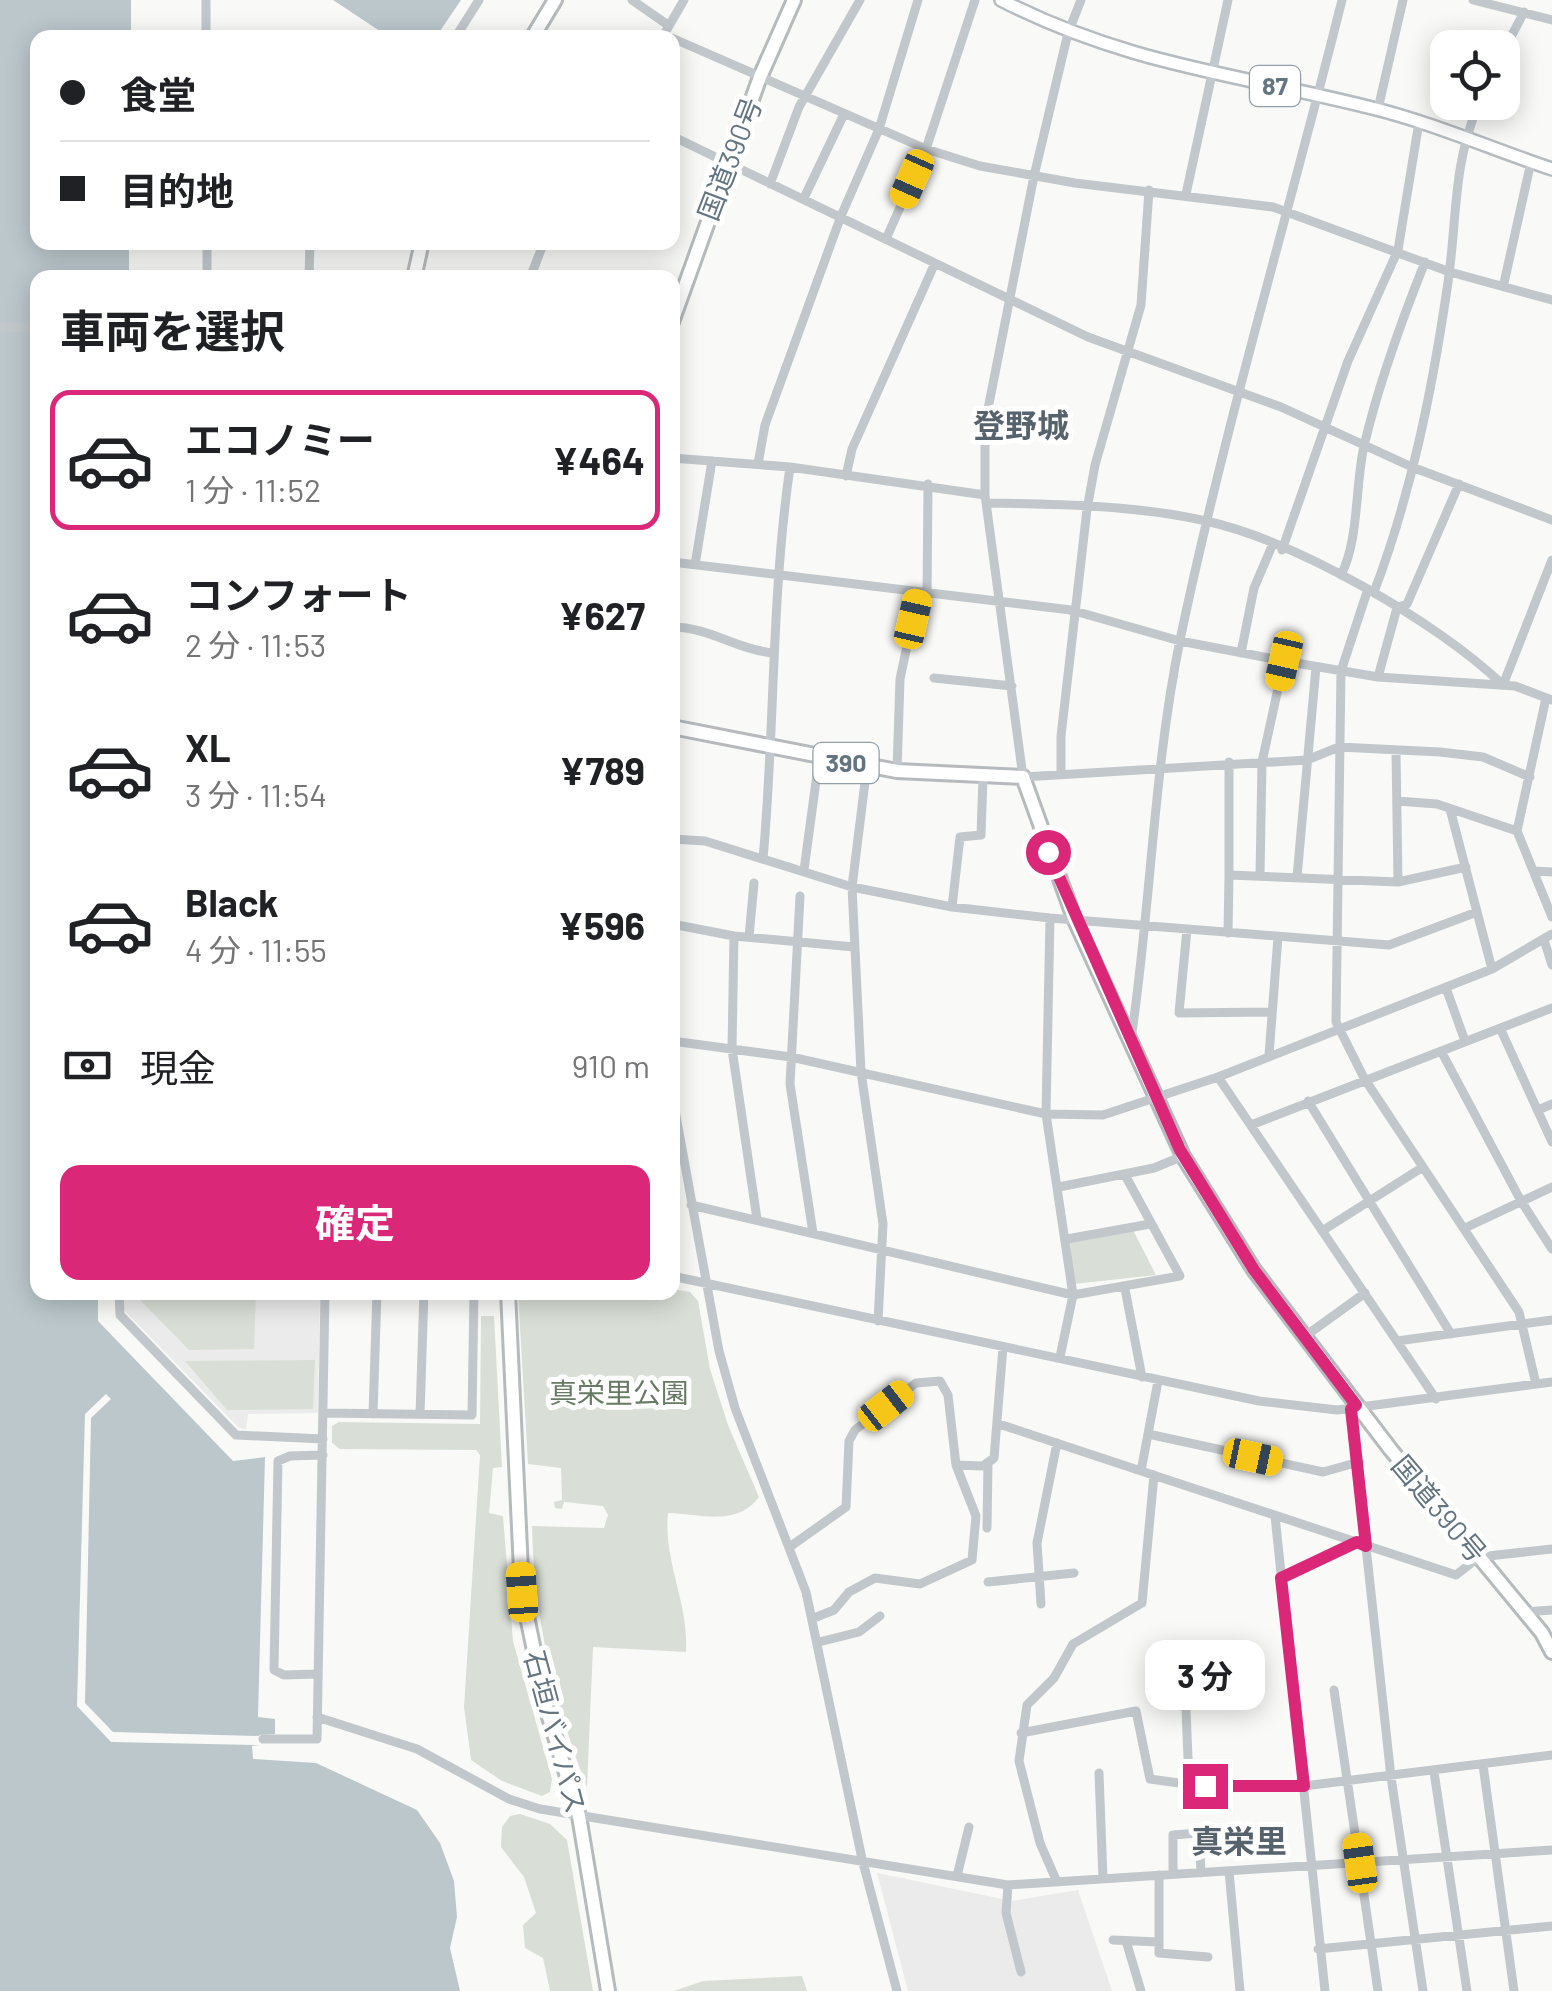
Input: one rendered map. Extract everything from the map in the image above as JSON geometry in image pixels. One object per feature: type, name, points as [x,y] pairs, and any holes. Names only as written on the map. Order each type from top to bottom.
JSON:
[{"type":"highway","points":[[537,30],[555,0]]},
{"type":"highway","name":"国道390号","points":[[680,300],[760,77],[794,0]]},
{"type":"highway","name":"390","points":[[680,729],[897,771],[1023,777]]},
{"type":"highway","name":"国道390号","points":[[1023,777],[1074,918],[1183,1156],[1254,1270],[1354,1407],[1525,1612],[1552,1652]]},
{"type":"highway","name":"石垣バイパス","points":[[508,1300],[522,1592],[537,1672],[579,1816],[608,1991]]},
{"type":"main road","name":"87","points":[[1001,0],[1068,33],[1210,74],[1378,109],[1552,168]]},
{"type":"street","points":[[206,0],[206,30]]},
{"type":"street","points":[[460,30],[478,0]]},
{"type":"street","points":[[632,0],[664,30]]},
{"type":"street","points":[[670,30],[684,0]]},
{"type":"street","points":[[770,184],[799,107],[808,99],[860,0]]},
{"type":"street","points":[[758,464],[765,425],[841,216],[879,129],[918,0]]},
{"type":"street","points":[[886,239],[926,149],[975,0]]},
{"type":"street","points":[[1082,0],[1068,33],[1034,176],[984,424],[986,499],[997,602],[1023,777],[1307,760],[1339,747],[1483,757],[1530,777]]},
{"type":"street","points":[[1186,194],[1228,0]]},
{"type":"street","points":[[1130,1039],[1146,926],[1159,768],[1180,642],[1342,0]]},
{"type":"street","points":[[1378,109],[1403,0]]},
{"type":"street","points":[[1473,0],[1502,3],[1552,20]]},
{"type":"street","points":[[1515,30],[1524,12]]},
{"type":"street","points":[[680,40],[926,149],[1034,176],[1186,194],[1288,212],[1450,272],[1504,283],[1552,300]]},
{"type":"street","points":[[804,198],[844,114]]},
{"type":"street","points":[[1472,120],[1454,184],[1450,272],[1437,359],[1400,524],[1341,671],[1338,1030],[1364,1078],[1526,1325],[1536,1384]]},
{"type":"street","points":[[1241,653],[1254,588],[1277,548],[1348,361],[1398,250],[1419,122]]},
{"type":"street","points":[[680,140],[1008,301],[1552,520]]},
{"type":"street","points":[[1504,283],[1531,162]]},
{"type":"street","points":[[1061,774],[1061,736],[1088,509],[1095,465],[1145,279],[1150,190]]},
{"type":"street","points":[[1340,576],[1354,535],[1353,505],[1364,446],[1390,350],[1426,262]]},
{"type":"street","points":[[846,476],[852,449],[935,264]]},
{"type":"street","points":[[0,327],[30,328]]},
{"type":"street","points":[[680,458],[790,467],[928,484],[986,499],[1208,521],[1371,590],[1461,646],[1502,684]]},
{"type":"street","points":[[695,565],[712,460]]},
{"type":"street","points":[[764,859],[773,749],[776,573],[790,467]]},
{"type":"street","points":[[897,771],[900,679],[923,595],[928,484]]},
{"type":"street","points":[[1397,608],[1407,604],[1459,484]]},
{"type":"street","points":[[1502,684],[1552,560]]},
{"type":"street","points":[[680,563],[1078,612],[1180,642],[1378,677],[1502,684],[1549,699],[1517,831],[1552,917]]},
{"type":"street","points":[[1378,677],[1397,608]]},
{"type":"street","points":[[680,628],[703,629],[748,650],[772,653]]},
{"type":"street","points":[[1260,876],[1262,762],[1284,661]]},
{"type":"street","points":[[1297,877],[1316,667]]},
{"type":"street","points":[[934,678],[1012,686]]},
{"type":"street","points":[[1396,752],[1398,882]]},
{"type":"street","points":[[804,870],[819,758]]},
{"type":"street","points":[[1228,933],[1230,762]]},
{"type":"street","points":[[868,766],[852,887],[860,1072],[885,1254],[878,1321]]},
{"type":"street","points":[[952,907],[960,837],[981,835],[983,777]]},
{"type":"street","points":[[1397,801],[1450,809],[1517,831]]},
{"type":"street","points":[[1450,809],[1492,969]]},
{"type":"street","points":[[680,839],[705,841],[852,887],[952,907],[1050,918],[1337,942],[1401,942],[1477,912]]},
{"type":"street","points":[[1228,875],[1297,877],[1338,883],[1398,882],[1466,868]]},
{"type":"street","points":[[1535,870],[1552,872]]},
{"type":"street","points":[[749,937],[754,883]]},
{"type":"street","points":[[800,896],[790,1084],[813,1233]]},
{"type":"street","points":[[1050,918],[1046,1114],[1073,1295],[1060,1357]]},
{"type":"street","points":[[680,926],[734,936],[854,947]]},
{"type":"street","points":[[1187,930],[1180,1013],[1270,1012]]},
{"type":"street","points":[[734,936],[732,1049],[758,1220]]},
{"type":"street","points":[[680,1042],[791,1057],[1046,1114],[1103,1114],[1218,1077],[1446,988],[1492,969],[1548,936],[1552,965]]},
{"type":"street","points":[[1269,1055],[1278,937]]},
{"type":"street","points":[[1446,988],[1466,1041]]},
{"type":"street","points":[[1251,1125],[1552,1008]]},
{"type":"street","points":[[1500,1028],[1552,1142]]},
{"type":"street","points":[[1441,1051],[1520,1201],[1552,1250]]},
{"type":"street","points":[[1218,1077],[1436,1399]]},
{"type":"street","points":[[1308,1101],[1451,1334]]},
{"type":"street","points":[[1538,1110],[1552,1104]]},
{"type":"street","points":[[680,1140],[735,1408],[791,1546],[814,1618],[862,1859],[897,1991]]},
{"type":"street","points":[[1058,1186],[1125,1175],[1183,1156]]},
{"type":"street","points":[[1322,1231],[1423,1167]]},
{"type":"street","points":[[691,1204],[885,1254],[1073,1295],[1125,1289],[1180,1276],[1125,1175]]},
{"type":"street","points":[[1464,1228],[1552,1187]]},
{"type":"street","points":[[1067,1239],[1150,1224]]},
{"type":"street","points":[[680,1277],[1258,1401],[1354,1407],[1552,1382]]},
{"type":"street","points":[[1125,1289],[1142,1377]]},
{"type":"street","points":[[1304,1337],[1365,1292]]},
{"type":"street","points":[[119,1300],[120,1315],[236,1434],[323,1439]]},
{"type":"street","points":[[262,1740],[316,1739],[325,1300]]},
{"type":"street","points":[[373,1414],[377,1300]]},
{"type":"street","points":[[420,1414],[424,1300]]},
{"type":"street","points":[[324,1413],[472,1415],[474,1300]]},
{"type":"street","points":[[1397,1341],[1552,1320]]},
{"type":"street","points":[[987,1528],[988,1464],[994,1458],[999,1424],[1002,1346]]},
{"type":"street","points":[[791,1546],[846,1507],[850,1436],[923,1379],[940,1381],[946,1388],[956,1464],[976,1516],[972,1560],[920,1584],[875,1578],[850,1592],[834,1610],[814,1618]]},
{"type":"street","points":[[1141,1471],[1158,1380]]},
{"type":"street","points":[[1354,1407],[1361,1544],[1423,1991]]},
{"type":"street","points":[[999,1424],[1456,1575],[1479,1558],[1552,1549]]},
{"type":"street","points":[[1148,1434],[1322,1472],[1358,1462]]},
{"type":"street","points":[[1041,1604],[1037,1544],[1057,1443]]},
{"type":"street","points":[[316,1674],[284,1675],[274,1670],[278,1461],[290,1456],[323,1455]]},
{"type":"street","points":[[956,1464],[988,1464]]},
{"type":"street","points":[[1058,1882],[1040,1843],[1022,1776],[1021,1733],[1027,1705],[1054,1678],[1073,1644],[1142,1603],[1154,1475]]},
{"type":"street","points":[[1275,1516],[1324,1991]]},
{"type":"street","points":[[1281,1578],[1361,1544]]},
{"type":"street","points":[[988,1582],[1074,1573]]},
{"type":"street","points":[[1525,1612],[1552,1610]]},
{"type":"street","points":[[819,1642],[859,1632],[880,1616]]},
{"type":"street","points":[[1334,1690],[1378,1991]]},
{"type":"street","points":[[1186,1710],[1189,1782]]},
{"type":"street","points":[[1021,1733],[1136,1711],[1150,1779],[1215,1788],[1304,1786],[1552,1754]]},
{"type":"street","points":[[317,1718],[418,1749],[509,1799],[579,1816],[1008,1885],[1552,1850]]},
{"type":"street","points":[[1483,1765],[1514,1991]]},
{"type":"street","points":[[1434,1772],[1467,1991]]},
{"type":"street","points":[[1098,1773],[1103,1878]]},
{"type":"street","points":[[957,1876],[969,1827]]},
{"type":"street","points":[[1173,1874],[1173,1835],[1199,1832],[1201,1873]]},
{"type":"street","points":[[1229,1872],[1240,1991]]},
{"type":"street","points":[[1158,1875],[1160,1952],[1208,1957]]},
{"type":"street","points":[[1008,1885],[1006,1913],[1021,1972]]},
{"type":"street","points":[[1318,1949],[1552,1926]]},
{"type":"street","points":[[1114,1940],[1159,1942]]},
{"type":"street","points":[[1126,1940],[1141,1991]]},
{"type":"shaded area","points":[[0,0],[131,0],[131,30],[30,30],[30,250],[129,250],[129,270],[30,270],[30,1300],[98,1300],[98,1321],[233,1461],[265,1457],[258,1717],[275,1719],[275,1734],[259,1735],[259,1745],[252,1746],[253,1759],[316,1763],[417,1810],[440,1843],[454,1881],[457,1917],[450,1948],[460,1991],[0,1991]]},
{"type":"shaded area","points":[[333,0],[461,0],[441,30],[378,30]]},
{"type":"shaded area","points":[[122,1300],[320,1300],[318,1413],[248,1414],[246,1430],[238,1427],[121,1307]]},
{"type":"shaded area","points":[[877,1873],[1012,1901],[1078,1890],[1112,1991],[908,1991]]},
{"type":"green space","points":[[1133,1230],[1156,1275],[1074,1284],[1070,1242]]},
{"type":"green space","name":"真栄里公園","points":[[680,1290],[690,1292],[698,1301],[710,1369],[728,1425],[759,1497],[729,1516],[668,1513],[669,1548],[684,1617],[686,1652],[593,1647],[587,1787],[548,1659],[537,1594],[532,1526],[604,1528],[608,1515],[603,1506],[564,1502],[562,1509],[555,1508],[554,1502],[562,1500],[561,1468],[528,1464],[518,1300],[680,1300]]},
{"type":"green space","points":[[140,1300],[256,1300],[254,1349],[189,1350]]},
{"type":"green space","points":[[481,1316],[494,1316],[502,1467],[493,1468],[489,1513],[503,1516],[513,1641],[552,1779],[550,1792],[542,1796],[502,1781],[471,1760],[464,1707],[480,1455],[476,1450],[340,1449],[332,1443],[332,1426],[339,1422],[480,1424]]},
{"type":"green space","points":[[315,1360],[313,1409],[227,1410],[185,1361]]},
{"type":"green space","points":[[520,1814],[550,1824],[567,1840],[593,1991],[550,1991],[543,1958],[525,1948],[523,1925],[536,1913],[524,1877],[501,1847],[502,1827],[510,1816]]},
{"type":"green space","points":[[802,1976],[807,1991],[674,1991],[703,1981]]},
{"type":"pier","points":[[106,1394],[111,1399],[91,1418],[85,1703],[113,1732],[259,1736],[259,1745],[111,1742],[77,1706],[85,1414]]},
{"type":"district","name":"登野城","points":[[1021,426]]},
{"type":"district","name":"真栄里","points":[[1239,1842]]},
{"type":"route","points":[[1048,852],[1180,1150],[1254,1270],[1356,1405],[1351,1409],[1366,1546],[1357,1542],[1281,1578],[1304,1786],[1205,1786]]}]
